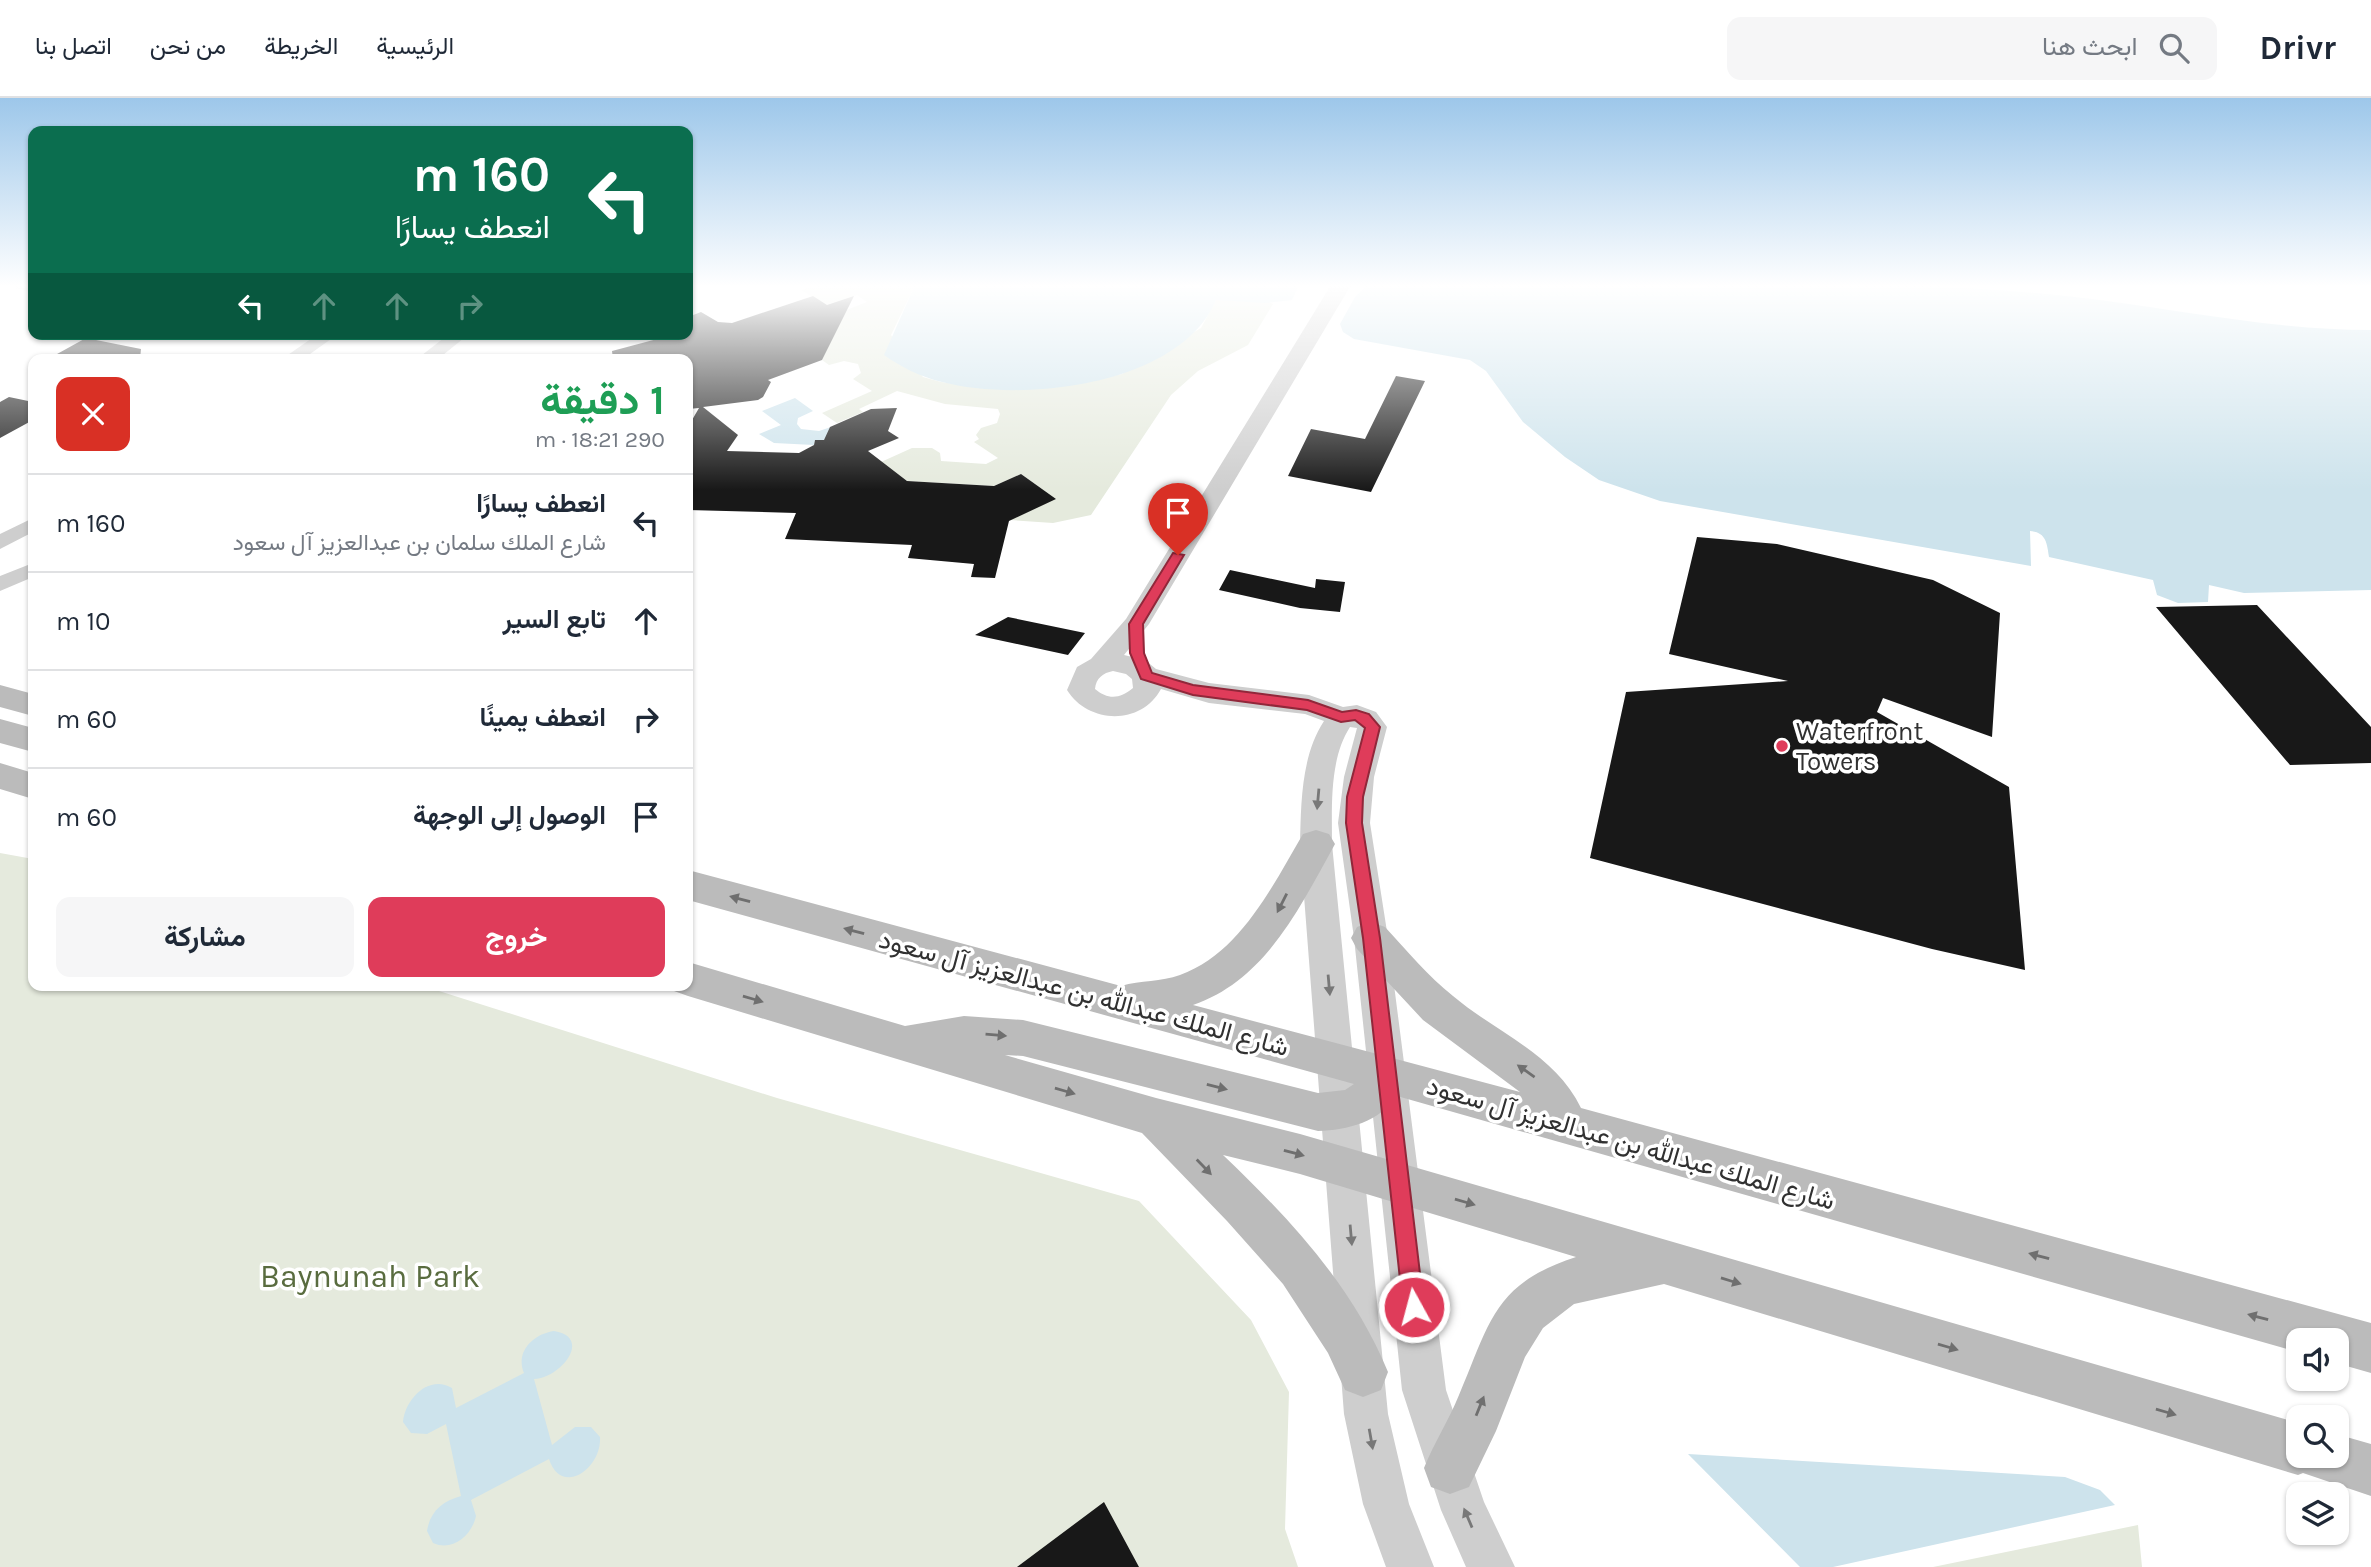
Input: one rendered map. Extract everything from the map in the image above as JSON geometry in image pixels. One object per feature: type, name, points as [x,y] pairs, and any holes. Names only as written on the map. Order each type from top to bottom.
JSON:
[{"type":"main road","points":[[0,696],[28,704]]},
{"type":"main road","points":[[0,731],[28,739]]},
{"type":"main road","points":[[0,776],[28,784]]},
{"type":"main road","points":[[1109,1001],[1157,997],[1180,991],[1234,964],[1266,929],[1315,844]]},
{"type":"main road","name":"شارع الملك عبدالله بن عبدالعزيز آل سعود","points":[[693,886],[1387,1074],[2371,1348]]},
{"type":"main road","points":[[1371,938],[1438,1008],[1542,1082],[1562,1109],[1566,1124]]},
{"type":"main road","points":[[693,980],[1156,1118],[1345,1167],[2286,1445]]},
{"type":"main road","points":[[904,1043],[933,1035],[1023,1038],[1318,1112],[1340,1112],[1370,1099],[1387,1074]]},
{"type":"main road","points":[[1156,1118],[1306,1273],[1338,1318],[1363,1372]]},
{"type":"main road","points":[[1450,1468],[1481,1404],[1501,1348],[1521,1315],[1554,1289],[1573,1282],[1665,1261]]},
{"type":"main road","points":[[2349,1464],[2371,1470]]},
{"type":"street","points":[[1142,683],[1114,707],[1092,703],[1081,690],[1084,675],[1101,664],[1136,624],[1299,354]]},
{"type":"street","points":[[0,543],[28,527]]},
{"type":"street","points":[[0,584],[28,571]]},
{"type":"street","points":[[1136,624],[1142,683]]},
{"type":"street","points":[[1101,664],[1125,663],[1142,683],[1308,705],[1341,717],[1364,717],[1372,727],[1357,787],[1354,823],[1371,938],[1424,1390],[1464,1510],[1491,1567]]},
{"type":"street","points":[[1273,702],[1303,726],[1325,754]]},
{"type":"street","points":[[1341,717],[1333,725],[1325,754],[1318,793],[1315,844],[1363,1372],[1374,1458],[1386,1504],[1410,1567]]},
{"type":"green space","points":[[825,354],[905,354],[923,377],[989,389],[1057,387],[1122,374],[1157,354],[1232,354],[1198,371],[1171,395],[1091,515],[1053,523],[1010,520],[1055,499],[1021,474],[994,486],[907,481],[881,462],[912,448],[932,448],[940,453],[941,461],[986,464],[998,458],[974,442],[979,439],[976,435],[981,428],[997,423],[1000,414],[998,409],[945,404],[897,391],[859,409],[863,412],[837,423],[822,413],[872,391],[853,379],[861,373],[858,364],[844,361],[829,365],[822,360]]},
{"type":"green space","name":"Baynunah Park","points":[[0,853],[28,858],[28,991],[439,991],[777,1098],[1139,1201],[1251,1320],[1289,1392],[1285,1529],[1298,1567],[0,1567]]},
{"type":"green space","points":[[2138,1525],[2142,1567],[1933,1567]]},
{"type":"water","points":[[1166,354],[1135,369],[1096,381],[1054,388],[1014,390],[975,388],[934,380],[897,364],[884,355]]},
{"type":"water","points":[[1434,354],[2371,354],[2371,590],[2244,593],[2209,585],[2208,602],[2178,603],[2157,595],[2153,580],[2049,557],[2043,536],[2030,531],[2031,566],[1660,501],[1599,480],[1565,457],[1523,422],[1486,371],[1470,360]]},
{"type":"water","points":[[795,398],[813,411],[798,418],[797,424],[801,429],[819,431],[855,419],[824,440],[815,440],[814,445],[774,443],[759,434],[781,425],[762,411]]},
{"type":"water","points":[[554,1331],[565,1335],[571,1341],[569,1357],[554,1372],[534,1379],[552,1445],[575,1427],[591,1427],[600,1437],[595,1459],[580,1474],[571,1477],[562,1476],[549,1459],[471,1500],[476,1516],[466,1535],[460,1540],[448,1545],[433,1543],[427,1531],[434,1512],[443,1504],[461,1496],[446,1424],[427,1434],[411,1433],[403,1422],[408,1405],[420,1391],[435,1384],[443,1384],[452,1388],[456,1408],[524,1373],[522,1358],[528,1345],[539,1336]]},
{"type":"water","points":[[1688,1454],[2065,1477],[2100,1490],[2115,1505],[1833,1567],[1800,1567]]},
{"type":"building","points":[[58,354],[141,354],[140,354]]},
{"type":"building","points":[[612,354],[825,354],[822,360],[768,380],[771,382],[763,397],[758,400],[703,407],[738,435],[727,451],[799,453],[814,445],[815,440],[824,440],[830,427],[871,409],[897,408],[888,431],[899,438],[868,451],[907,481],[994,486],[1021,474],[1056,499],[1009,521],[995,578],[971,577],[974,564],[908,558],[912,545],[785,539],[796,513],[693,510],[693,418],[699,408],[693,409],[693,354]]},
{"type":"building","points":[[1396,376],[1425,381],[1371,492],[1288,476],[1311,429],[1365,439]]},
{"type":"building","points":[[9,397],[28,401],[28,423],[0,438],[0,402]]},
{"type":"building","name":"Waterfront Towers","points":[[1697,537],[1777,544],[1933,580],[2000,613],[1992,737],[1883,698],[1877,712],[2009,787],[2025,970],[1932,949],[1590,858],[1626,692],[1788,681],[1669,654]]},
{"type":"building","points":[[1230,570],[1315,588],[1316,579],[1345,582],[1340,612],[1300,608],[1219,590]]},
{"type":"building","points":[[2257,605],[2371,727],[2371,763],[2290,765],[2156,607]]},
{"type":"building","points":[[1008,617],[1085,633],[1068,655],[975,635]]},
{"type":"building","points":[[1104,1502],[1139,1567],[1017,1567]]},
{"type":"place","name":"Waterfront Towers","points":[[1782,746]]},
{"type":"route","points":[[1178,555],[1136,624],[1137,653],[1146,676],[1209,693],[1308,705],[1341,717],[1356,715],[1364,717],[1372,727],[1355,797],[1354,823],[1371,938],[1414,1307]]}]
